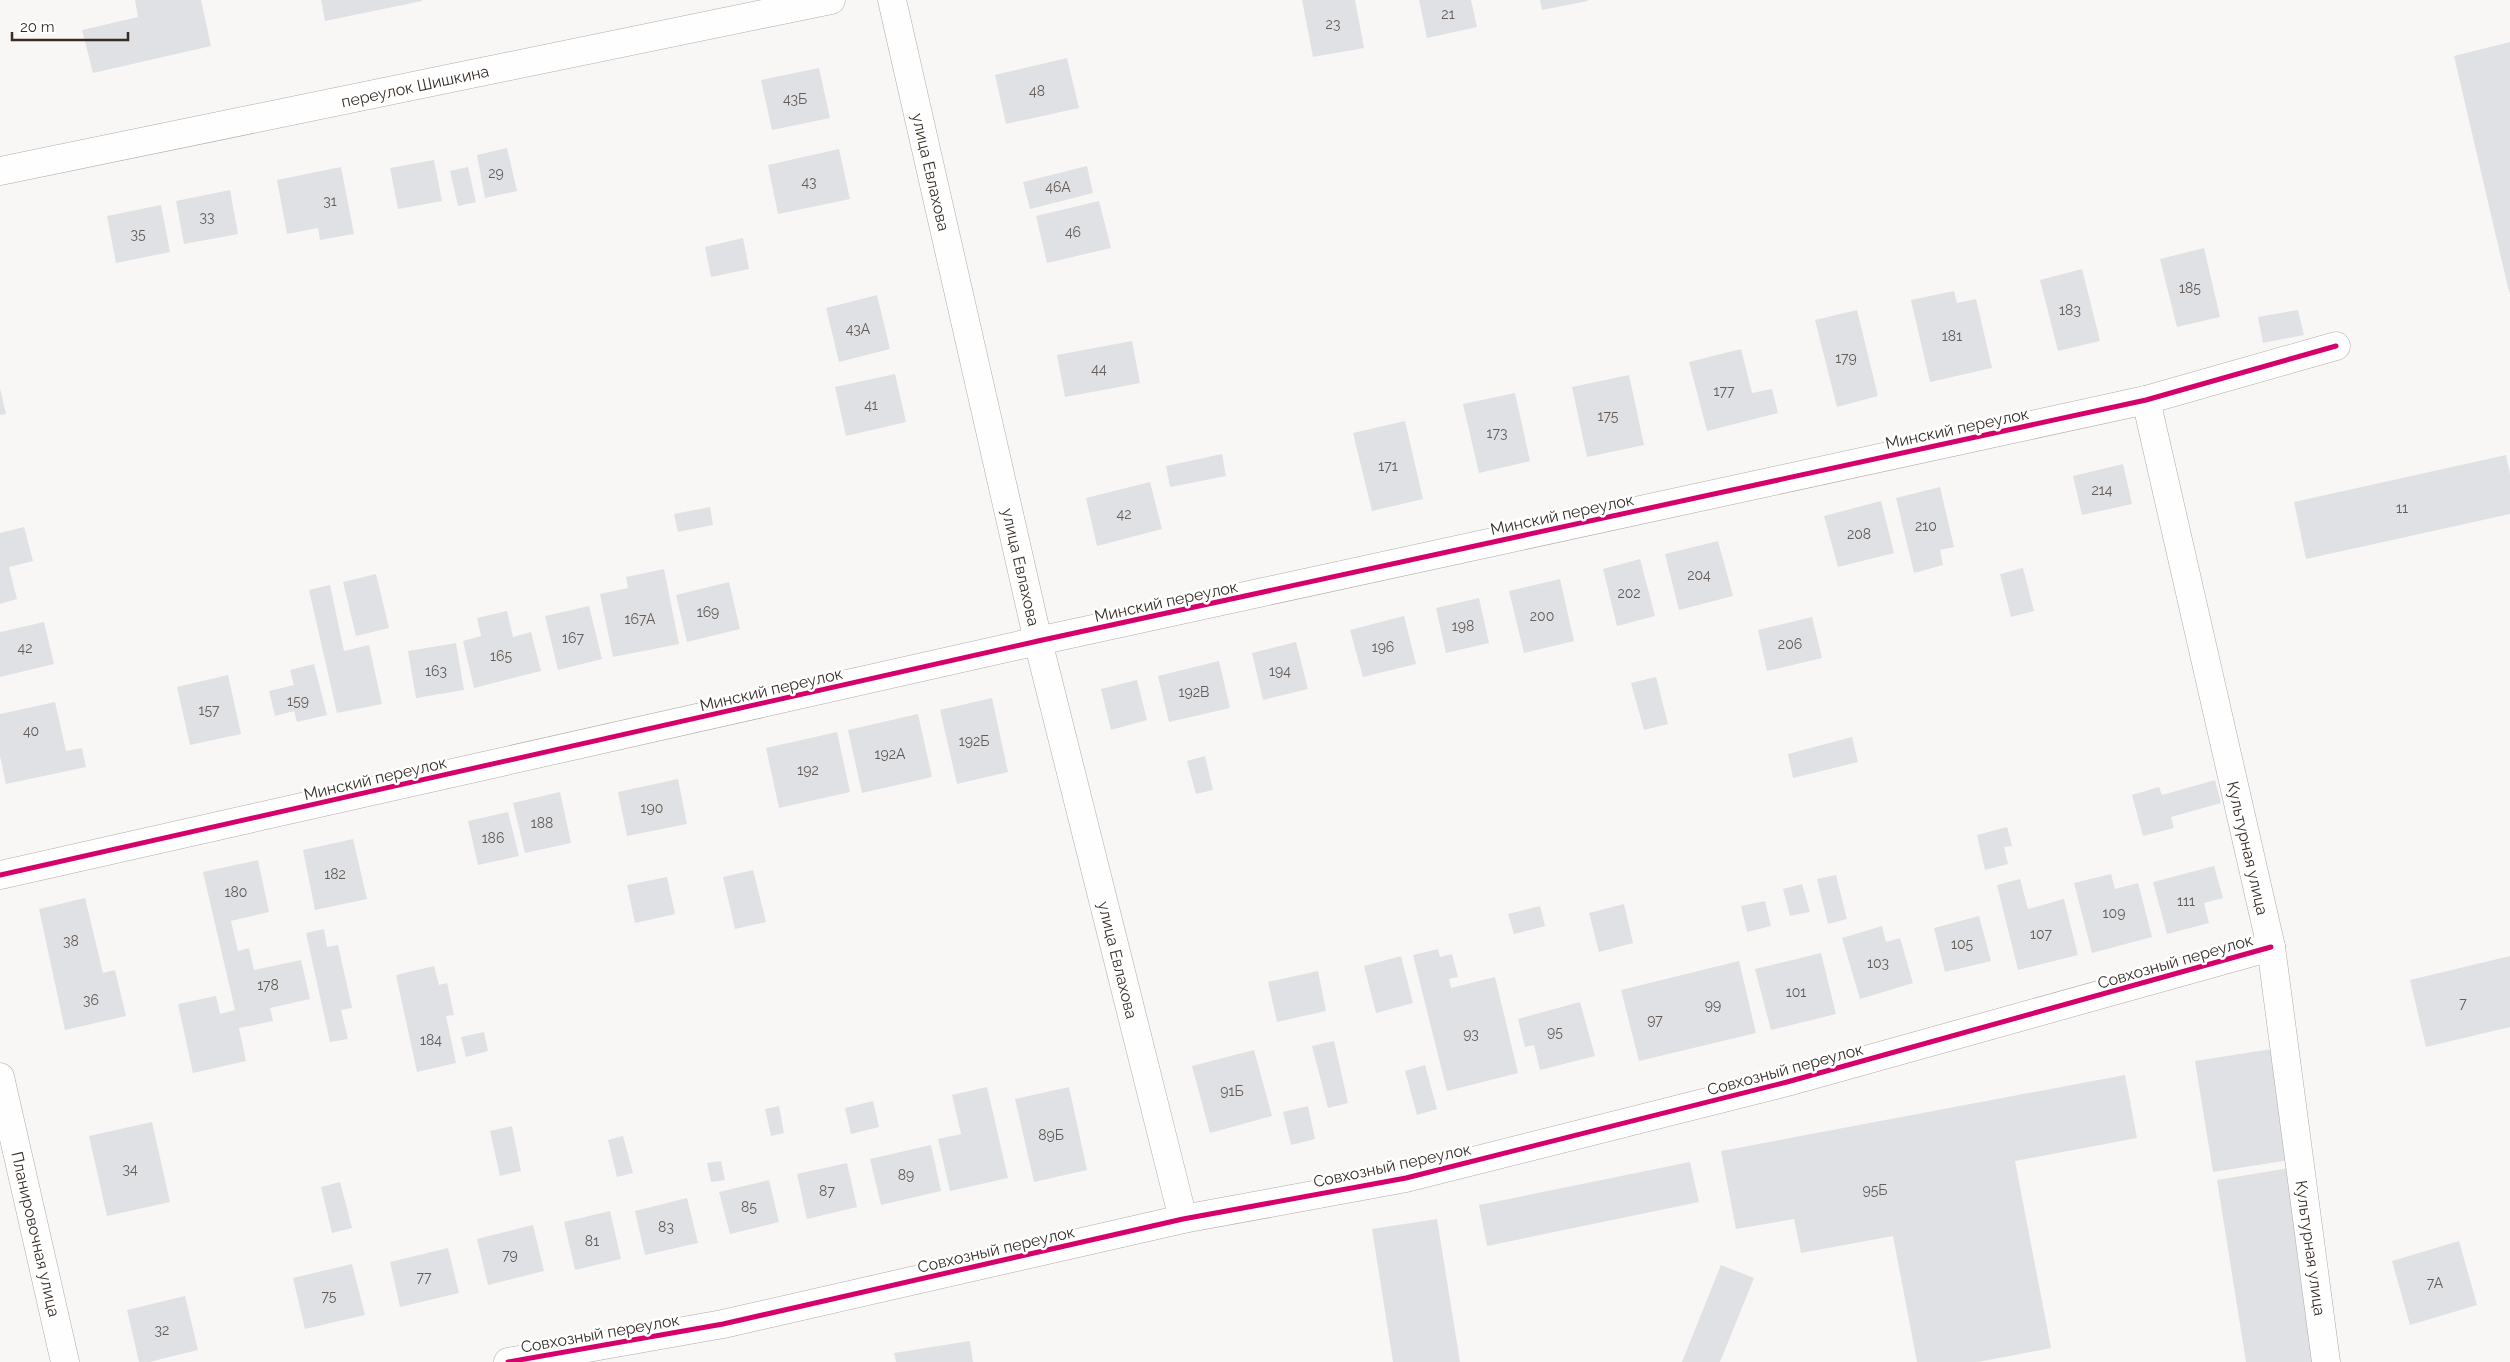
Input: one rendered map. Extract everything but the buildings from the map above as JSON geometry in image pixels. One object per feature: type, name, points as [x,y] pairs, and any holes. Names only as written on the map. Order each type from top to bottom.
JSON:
[{"type":"street","name":"переулок Шишкина","points":[[0,171],[831,0]]},
{"type":"street","name":"улица Евлахова","points":[[892,0],[1038,641],[1183,1219]]},
{"type":"street","name":"Минский переулок","points":[[0,875],[1038,641],[2146,400],[2336,346]]},
{"type":"street","name":"Культурная улица","points":[[2146,400],[2271,947],[2326,1362]]},
{"type":"street","name":"Совхозный переулок","points":[[508,1362],[723,1324],[1183,1219],[1406,1178],[1787,1082],[2271,947]]},
{"type":"street","name":"Планировочная улица","points":[[0,1077],[65,1362]]},
{"type":"cycle path","points":[[0,875],[1038,641],[2146,400],[2336,346]]},
{"type":"cycle path","points":[[508,1362],[723,1324],[1183,1219],[1406,1178],[1787,1082],[2271,947]]}]
